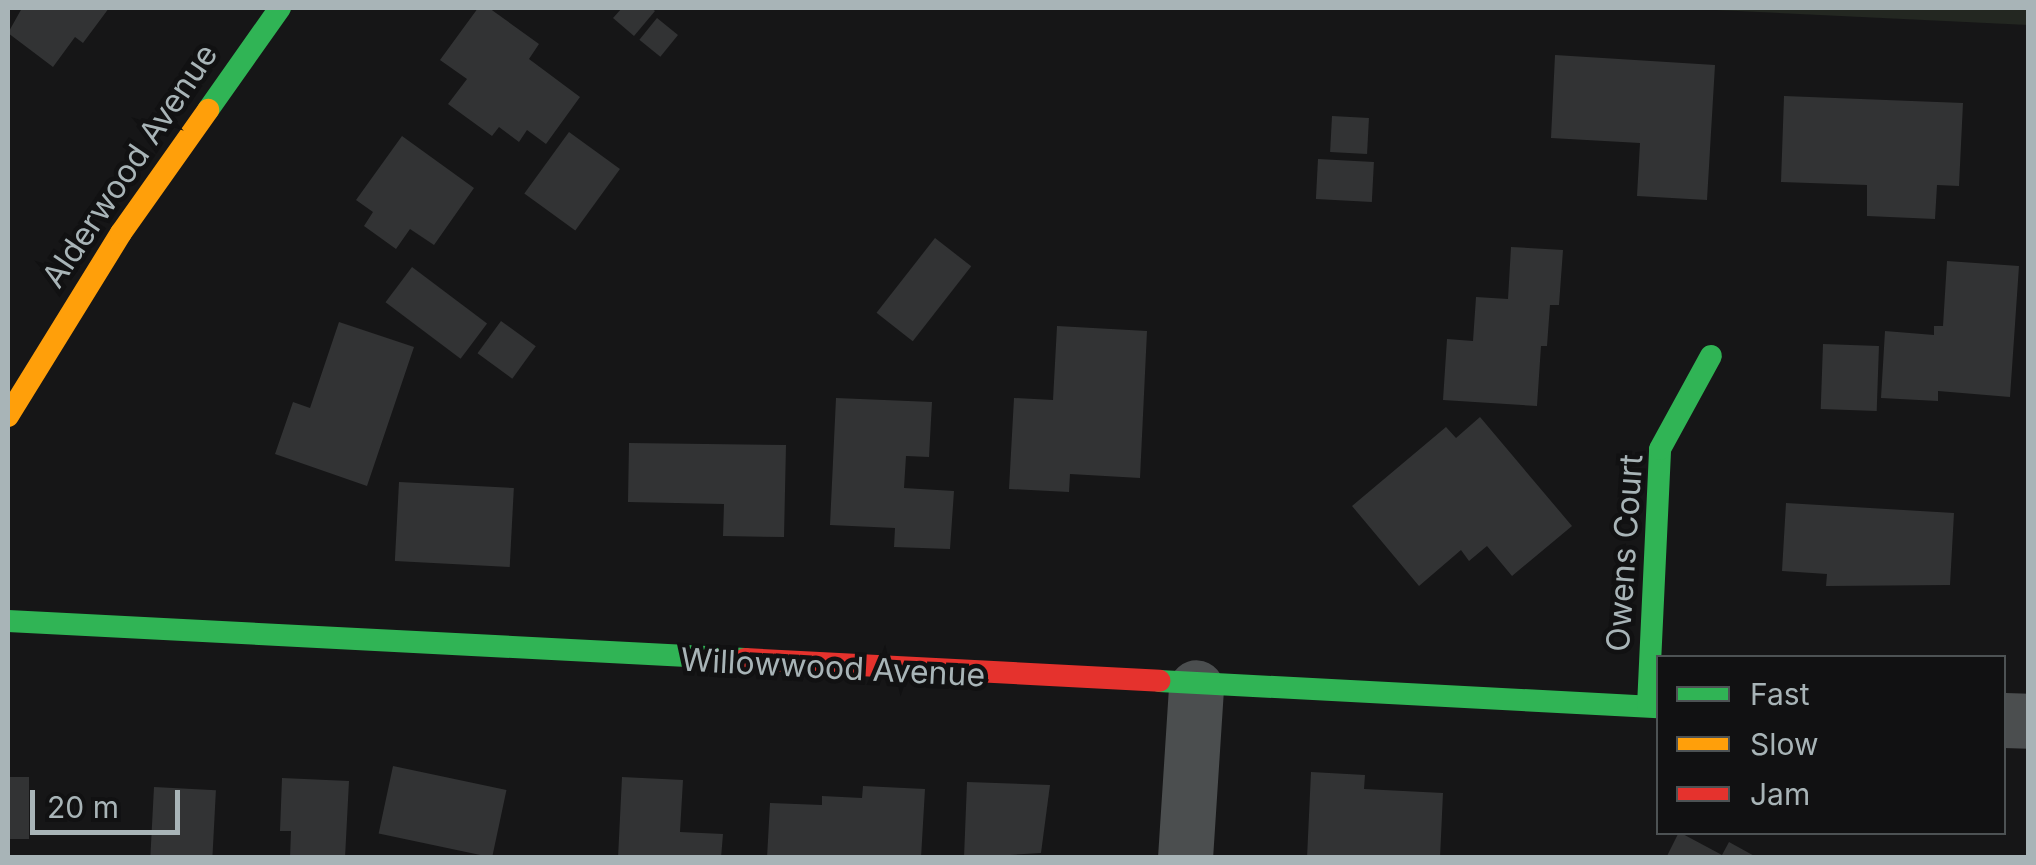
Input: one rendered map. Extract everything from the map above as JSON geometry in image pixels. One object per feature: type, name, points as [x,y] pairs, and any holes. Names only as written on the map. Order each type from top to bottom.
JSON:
[{"type":"street","name":"Alderwood Avenue","points":[[8,416],[121,233],[280,8]]},
{"type":"street","name":"Owens Court","points":[[1653,706],[1660,449],[1712,356]]},
{"type":"street","name":"Willowwood Avenue","points":[[8,621],[1196,687],[1653,706]]},
{"type":"street","points":[[1185,858],[1196,687]]},
{"type":"shaded area","points":[[1673,8],[2028,8],[2028,25]]},
{"type":"building","points":[[22,8],[109,8],[83,43],[75,37],[53,67],[8,33]]},
{"type":"building","points":[[478,8],[489,8],[539,44],[529,59],[580,97],[546,144],[527,130],[519,142],[499,127],[492,136],[448,104],[467,79],[440,60]]},
{"type":"building","points":[[622,8],[655,11],[634,36],[613,18]]},
{"type":"building","points":[[657,18],[678,35],[660,57],[639,40]]},
{"type":"building","points":[[1555,55],[1715,65],[1707,200],[1637,196],[1640,143],[1551,138]]},
{"type":"building","points":[[1784,96],[1963,103],[1959,186],[1937,185],[1935,219],[1867,216],[1867,185],[1781,182]]},
{"type":"building","points":[[1332,116],[1369,118],[1367,154],[1330,152]]},
{"type":"building","points":[[569,132],[620,169],[575,231],[524,193]]},
{"type":"building","points":[[402,136],[474,188],[434,245],[410,229],[396,249],[364,226],[373,212],[356,200]]},
{"type":"building","points":[[1318,159],[1374,162],[1372,202],[1316,199]]},
{"type":"building","points":[[935,238],[971,266],[913,341],[877,313]]},
{"type":"building","points":[[1511,247],[1563,250],[1559,305],[1550,305],[1547,346],[1541,346],[1537,406],[1443,400],[1447,339],[1473,341],[1476,297],[1508,299]]},
{"type":"building","points":[[1947,261],[2019,266],[2010,397],[1938,391],[1938,401],[1881,398],[1885,331],[1934,335],[1934,326],[1943,326]]},
{"type":"building","points":[[412,267],[487,324],[461,359],[386,302]]},
{"type":"building","points":[[501,321],[536,346],[512,379],[477,353]]},
{"type":"building","points":[[339,322],[414,347],[367,486],[275,454],[293,402],[310,408]]},
{"type":"building","points":[[1057,326],[1147,331],[1140,478],[1070,474],[1069,492],[1009,489],[1014,398],[1053,400]]},
{"type":"building","points":[[1823,344],[1879,346],[1877,411],[1821,409]]},
{"type":"building","points":[[836,398],[932,402],[929,457],[906,456],[904,488],[954,491],[950,549],[894,547],[895,528],[830,525]]},
{"type":"building","points":[[1480,417],[1572,526],[1512,576],[1487,546],[1469,561],[1461,550],[1419,586],[1352,506],[1446,427],[1456,438]]},
{"type":"building","points":[[629,443],[786,445],[784,537],[723,536],[724,504],[628,502]]},
{"type":"building","points":[[399,482],[514,488],[510,567],[395,561]]},
{"type":"building","points":[[1786,503],[1954,513],[1950,585],[1826,586],[1827,574],[1782,571]]},
{"type":"building","points":[[393,766],[506,790],[492,858],[379,833]]},
{"type":"building","points":[[1311,772],[1365,775],[1364,789],[1443,793],[1440,858],[1307,858]]},
{"type":"building","points":[[8,777],[29,777],[29,839],[8,839]]},
{"type":"building","points":[[622,777],[683,780],[680,832],[723,834],[721,858],[618,858]]},
{"type":"building","points":[[282,778],[349,781],[345,858],[290,858],[291,831],[280,831]]},
{"type":"building","points":[[967,782],[1050,785],[1041,853],[964,858]]},
{"type":"building","points":[[863,786],[925,789],[921,858],[767,858],[770,803],[822,805],[822,796],[862,798]]},
{"type":"building","points":[[154,787],[216,790],[212,858],[150,858]]},
{"type":"building","points":[[1678,835],[1685,835],[1722,855],[1729,842],[1758,858],[1666,858]]},
{"type":"traffic: fast","points":[[208,110],[280,8]]},
{"type":"traffic: fast","points":[[1648,706],[1660,449],[1711,356]]},
{"type":"traffic: fast","points":[[8,621],[745,659]]},
{"type":"traffic: fast","points":[[1159,681],[1656,707]]},
{"type":"traffic: slow","points":[[8,416],[121,233],[208,110]]},
{"type":"traffic: jam","points":[[745,659],[1159,681]]}]
